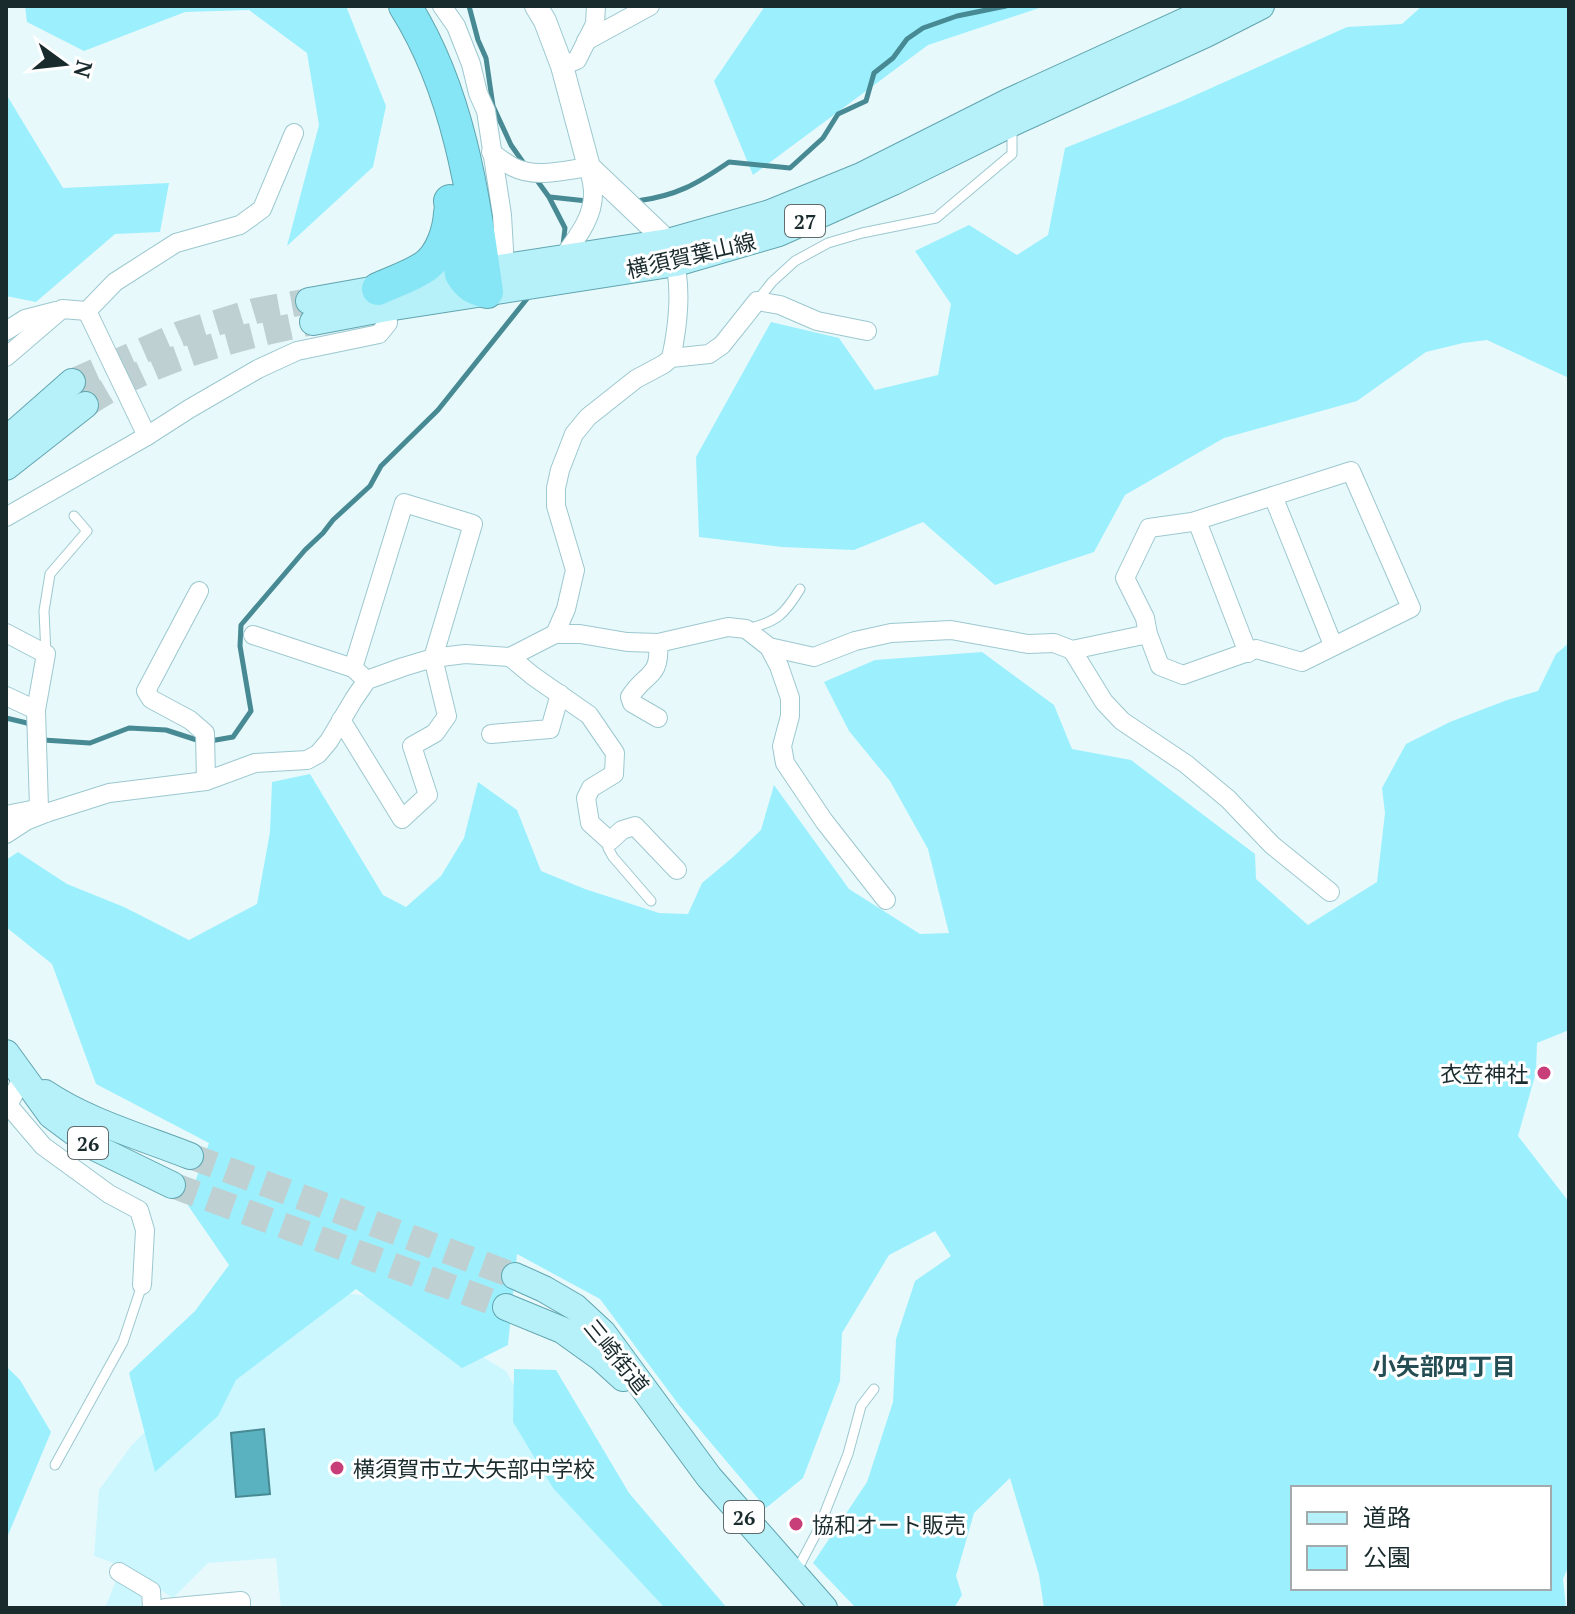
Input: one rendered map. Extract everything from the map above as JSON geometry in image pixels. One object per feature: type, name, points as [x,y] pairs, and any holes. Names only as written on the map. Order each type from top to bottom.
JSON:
[{"type":"highway","points":[[383,298],[427,265],[438,252],[450,218],[445,163],[438,135],[410,56],[386,6]]},
{"type":"highway","points":[[405,6],[421,31],[453,113],[465,160],[484,276]]},
{"type":"highway","points":[[450,201],[484,276]]},
{"type":"main road","name":"横須賀葉山線","points":[[311,312],[561,260],[672,253],[861,176],[1008,102],[1218,6]]},
{"type":"main road","name":"横須賀葉山線","points":[[484,276],[672,253],[779,233],[893,182],[1261,6]]},
{"type":"main road","points":[[6,418],[35,398],[72,382],[6,441]]},
{"type":"main road","points":[[6,441],[85,405],[6,467]]},
{"type":"main road","name":"26","points":[[6,1053],[51,1115],[94,1147],[172,1185]]},
{"type":"main road","name":"26","points":[[23,1077],[59,1102],[190,1156]]},
{"type":"main road","name":"三崎街道","points":[[515,1276],[575,1307],[603,1333],[709,1477],[824,1608]]},
{"type":"main road","name":"三崎街道","points":[[506,1307],[562,1330],[601,1358],[668,1422]]},
{"type":"main road","points":[[562,1330],[573,1321],[575,1307]]},
{"type":"street","points":[[442,6],[456,26],[486,111],[502,215],[484,276]]},
{"type":"street","points":[[536,6],[562,66],[594,193],[584,225],[561,260]]},
{"type":"street","points":[[562,66],[577,60],[595,24],[596,6]]},
{"type":"street","points":[[586,41],[650,6]]},
{"type":"street","points":[[87,311],[115,282],[176,243],[240,225],[262,209],[294,133]]},
{"type":"street","points":[[491,152],[513,167],[528,172],[589,167]]},
{"type":"street","points":[[589,167],[672,253],[678,306],[671,358]]},
{"type":"street","points":[[6,517],[258,369],[297,351],[379,334],[388,323],[383,298]]},
{"type":"street","points":[[555,634],[566,609],[575,570],[556,506],[556,488],[567,449],[588,417],[636,379],[671,358],[709,354],[722,345],[757,301],[780,305],[817,321],[867,331]]},
{"type":"street","points":[[6,331],[25,319],[62,309],[87,311]]},
{"type":"street","points":[[6,357],[62,309]]},
{"type":"street","points":[[87,311],[147,436]]},
{"type":"street","points":[[1351,471],[1411,608],[1302,662],[1256,649],[1183,675],[1160,666],[1145,618],[1125,578],[1149,528],[1197,521],[1351,471]]},
{"type":"street","points":[[1273,496],[1333,645]]},
{"type":"street","points":[[6,815],[43,811],[109,793],[206,781],[255,763],[307,760],[318,754],[354,699],[404,503],[473,524],[433,658],[447,716],[435,733],[412,746],[428,795],[402,819],[341,720]]},
{"type":"street","points":[[1197,521],[1248,653]]},
{"type":"street","points":[[199,591],[146,691],[151,699],[190,720],[205,733],[206,781]]},
{"type":"street","points":[[253,635],[360,674],[465,654],[510,657],[555,634],[658,643],[728,627],[746,629],[769,647],[790,698],[790,716],[782,746],[785,763],[824,821],[886,900]]},
{"type":"street","points":[[769,647],[814,657],[855,641],[891,633],[951,630],[1028,644],[1054,643],[1072,650],[1148,634]]},
{"type":"street","points":[[6,633],[46,654],[36,710],[43,811]]},
{"type":"street","points":[[658,643],[659,661],[654,671],[630,697],[632,703],[658,718]]},
{"type":"street","points":[[1072,650],[1104,702],[1122,721],[1186,764],[1228,799],[1272,845],[1330,892]]},
{"type":"street","points":[[510,657],[589,715],[615,753],[614,774],[591,788],[586,798],[590,823],[610,841],[622,830],[635,826],[677,870]]},
{"type":"street","points":[[491,734],[550,729],[560,694]]},
{"type":"street","points":[[6,696],[36,710]]},
{"type":"street","points":[[6,834],[43,811]]},
{"type":"street","points":[[23,1077],[8,1105],[43,1146],[109,1194],[139,1210],[145,1230],[142,1285]]},
{"type":"street","points":[[119,1572],[151,1591],[152,1608]]},
{"type":"street","points":[[165,1608],[241,1601],[241,1608]]},
{"type":"lane","points":[[757,301],[795,261],[828,243],[936,218],[1012,154],[1012,123]]},
{"type":"lane","points":[[46,654],[44,611],[50,574],[87,531],[74,516]]},
{"type":"lane","points":[[746,629],[782,616],[800,589]]},
{"type":"lane","points":[[610,841],[608,848],[613,857],[651,901]]},
{"type":"lane","points":[[55,1465],[123,1342],[142,1285]]},
{"type":"lane","points":[[795,1574],[818,1530],[848,1454],[861,1406],[874,1389]]},
{"type":"shaded area","name":"横須賀市立大矢部中学校","points":[[340,1292],[386,1299],[506,1371],[573,1493],[690,1608],[281,1608],[276,1558],[208,1563],[173,1598],[127,1568],[94,1556],[99,1490],[131,1446],[214,1362]]},
{"type":"shaded area","points":[[264,1429],[270,1494],[236,1497],[231,1433]]},
{"type":"shaded area","points":[[118,1576],[140,1591],[142,1608],[105,1608]]},
{"type":"green space","points":[[25,6],[346,6],[386,106],[373,167],[287,246],[319,125],[307,53],[249,10],[185,12],[84,51],[27,22]]},
{"type":"green space","points":[[765,6],[1045,6],[928,45],[753,175],[714,81]]},
{"type":"green space","points":[[1422,6],[1569,6],[1569,378],[1487,340],[1426,352],[1357,401],[1224,438],[1125,495],[1094,552],[995,585],[923,522],[854,550],[782,547],[699,537],[696,457],[771,322],[839,338],[875,390],[938,375],[951,304],[915,251],[969,225],[1017,255],[1048,235],[1065,148],[1180,102],[1347,27],[1402,24]]},
{"type":"green space","points":[[6,94],[63,188],[169,183],[160,232],[115,234],[36,302],[6,296]]},
{"type":"green space","points":[[1569,643],[1569,1030],[1537,1043],[1536,1072],[1518,1136],[1569,1202],[1569,1565],[1563,1579],[1566,1608],[1044,1608],[1039,1575],[1010,1478],[974,1513],[956,1576],[962,1595],[954,1608],[855,1607],[813,1563],[867,1482],[893,1402],[896,1339],[915,1281],[951,1256],[935,1231],[889,1255],[842,1333],[840,1381],[803,1478],[766,1508],[679,1405],[600,1299],[517,1254],[508,1345],[462,1368],[356,1289],[236,1380],[218,1416],[155,1472],[129,1373],[195,1311],[229,1265],[187,1204],[209,1143],[96,1084],[52,964],[6,927],[6,860],[18,852],[67,884],[124,907],[189,940],[257,904],[270,832],[272,782],[310,774],[383,895],[406,907],[441,876],[464,838],[478,782],[517,810],[541,871],[659,913],[688,914],[702,883],[761,830],[774,785],[849,889],[920,934],[949,933],[928,849],[890,781],[849,731],[824,682],[875,660],[982,652],[1054,705],[1072,749],[1131,760],[1255,854],[1256,879],[1308,925],[1377,882],[1385,813],[1382,788],[1406,744],[1450,722],[1538,691],[1556,654]]},
{"type":"green space","points":[[6,1366],[20,1380],[51,1432],[6,1540]]},
{"type":"green space","points":[[514,1369],[556,1370],[629,1493],[727,1608],[665,1608],[553,1488],[513,1422]]},
{"type":"waterway","points":[[469,6],[486,58],[493,106],[511,145],[525,165]]},
{"type":"waterway","points":[[637,201],[686,188],[729,162],[790,168],[823,138],[838,114],[866,101],[874,73],[893,58],[907,39],[923,28],[957,16],[1006,6]]},
{"type":"waterway","points":[[536,179],[565,228],[563,245]]},
{"type":"waterway","points":[[550,197],[587,201]]},
{"type":"waterway","points":[[210,741],[233,737],[251,711],[240,646],[241,625],[305,550],[370,486],[381,466],[438,410],[530,295]]},
{"type":"waterway","points":[[6,718],[27,723],[31,727]]},
{"type":"waterway","points":[[43,740],[90,743],[129,728],[166,730],[200,741]]},
{"type":"tunnel","points":[[72,382],[180,334],[255,311],[309,301]]},
{"type":"tunnel","points":[[85,405],[138,375],[194,352],[313,322]]},
{"type":"tunnel","points":[[190,1156],[515,1276]]},
{"type":"tunnel","points":[[172,1185],[506,1307]]},
{"type":"place","name":"衣笠神社","points":[[1544,1073]]},
{"type":"place","name":"横須賀市立大矢部中学校","points":[[337,1468]]},
{"type":"place","name":"協和オート販売","points":[[796,1524]]},
{"type":"district","name":"小矢部四丁目","points":[[1444,1366]]}]
